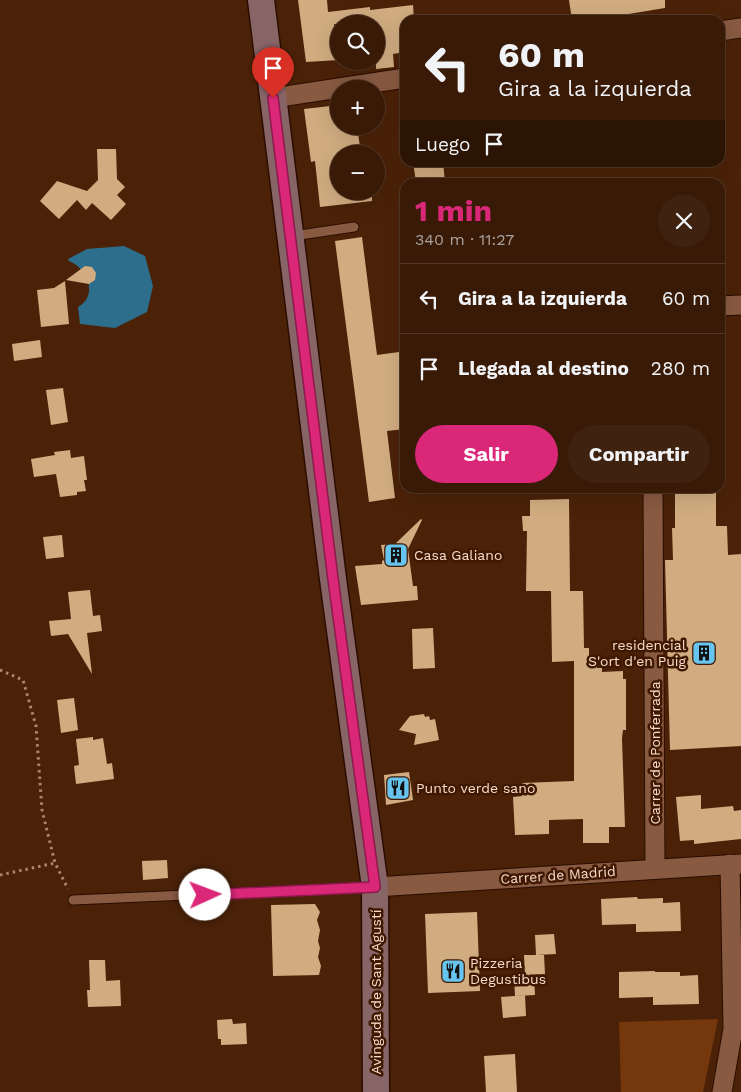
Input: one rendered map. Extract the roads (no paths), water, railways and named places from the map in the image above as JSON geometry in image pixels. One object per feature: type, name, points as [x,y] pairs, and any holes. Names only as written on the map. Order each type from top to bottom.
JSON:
[{"type":"street","name":"Avinguda de Sant Agustí","points":[[261,0],[333,579],[375,887],[376,1092]]},
{"type":"street","points":[[725,30],[741,28]]},
{"type":"street","points":[[273,98],[400,79]]},
{"type":"street","points":[[725,306],[741,305]]},
{"type":"street","name":"Carrer de Ponferrada","points":[[653,493],[655,869]]},
{"type":"street","points":[[722,1092],[733,1029],[735,864]]},
{"type":"street","name":"Carrer de Madrid","points":[[375,887],[735,864]]},
{"type":"lane","points":[[290,236],[354,227]]},
{"type":"lane","points":[[73,900],[375,887]]},
{"type":"water","points":[[124,246],[145,256],[153,286],[147,312],[115,328],[80,324],[78,307],[88,296],[88,282],[81,269],[68,259],[87,249]]},
{"type":"place","name":"Casa Galiano","points":[[396,555]]},
{"type":"place","name":"residencial S'ort d'en Puig","points":[[704,653]]},
{"type":"place","name":"Punto verde sano","points":[[398,788]]},
{"type":"place","name":"Pizzeria Degustibus","points":[[453,971]]}]
